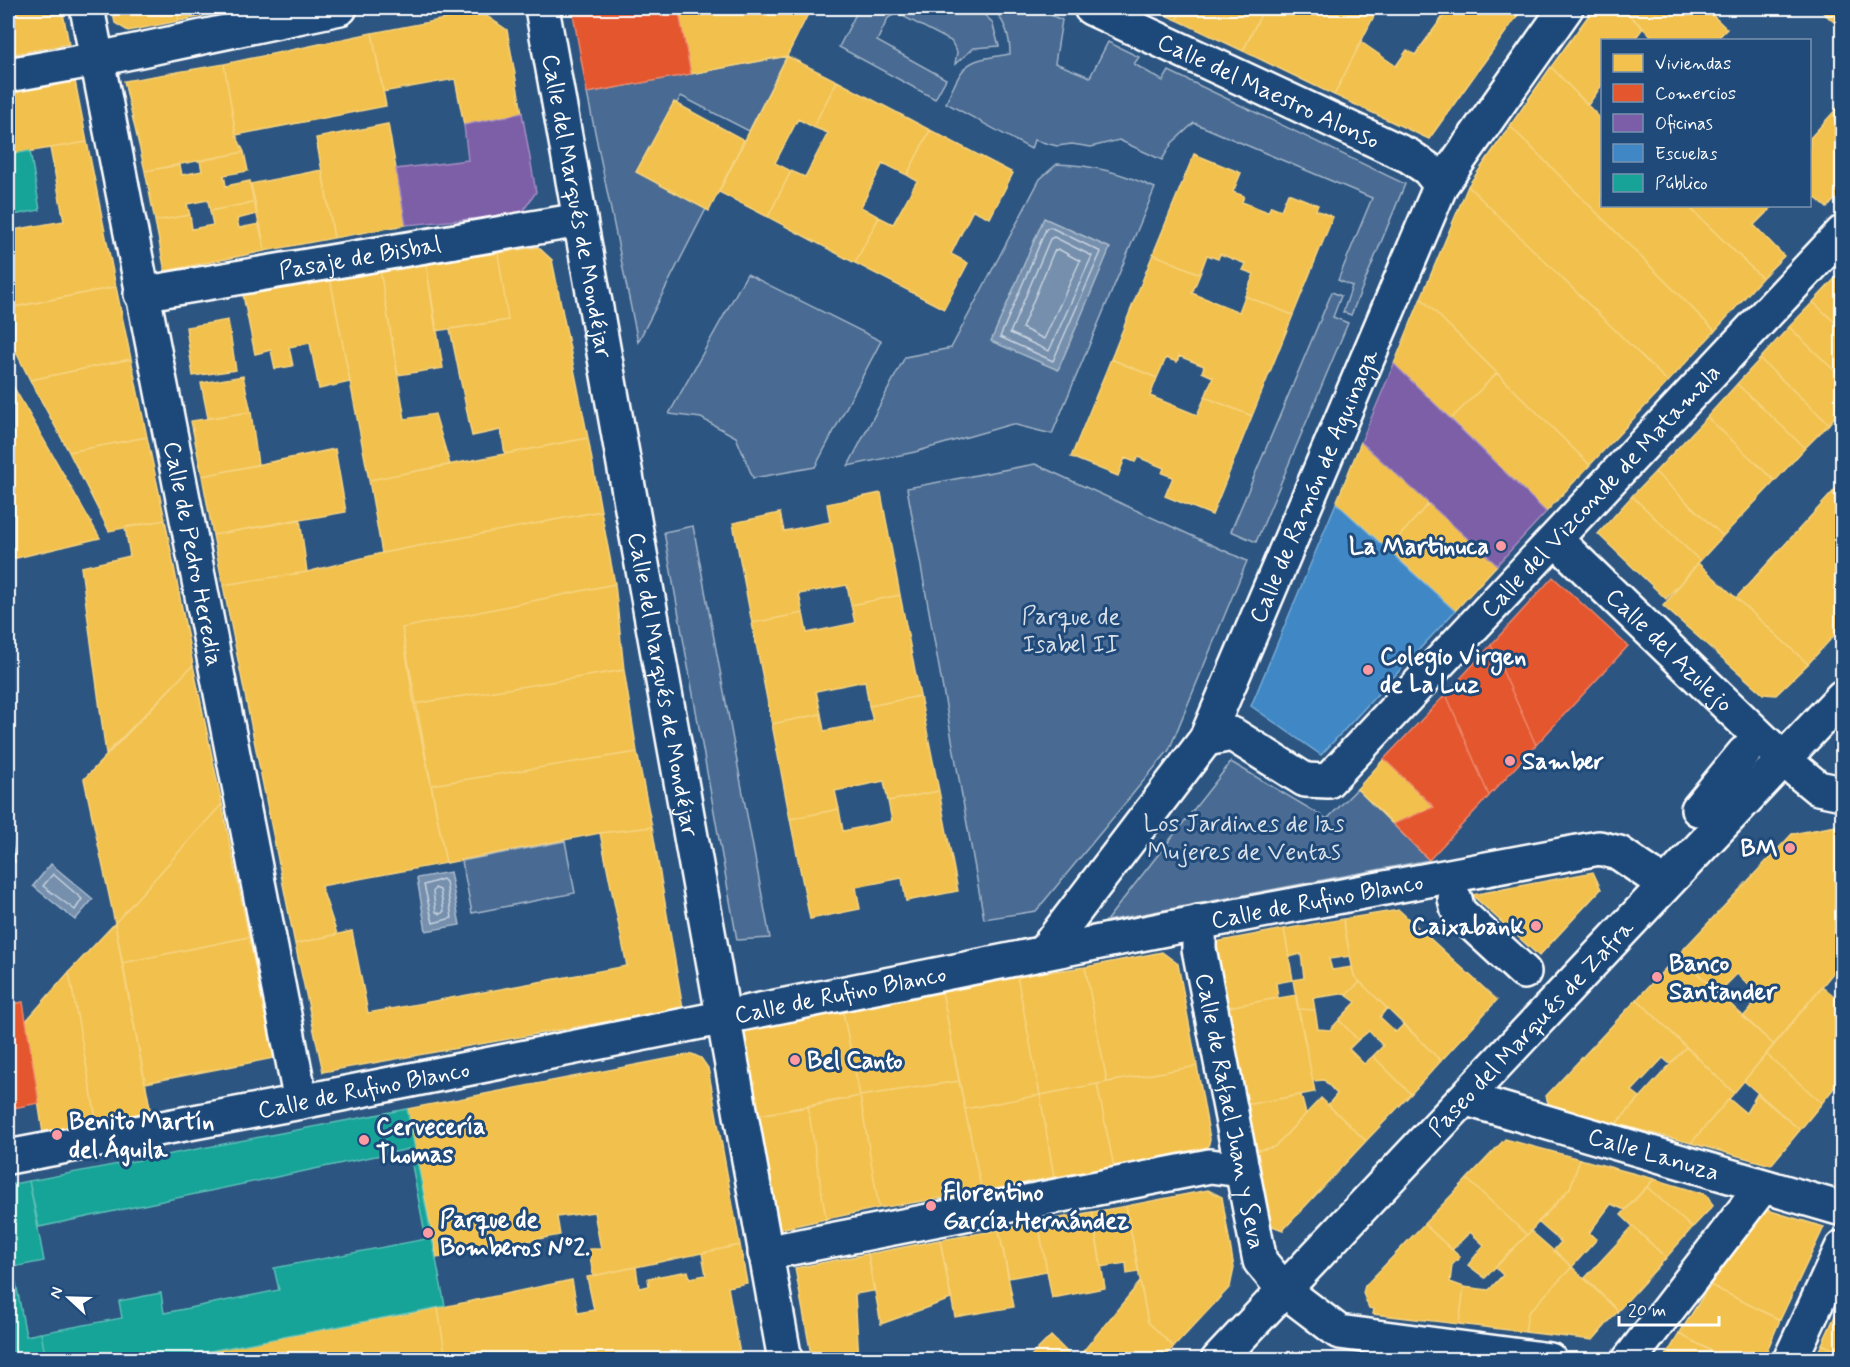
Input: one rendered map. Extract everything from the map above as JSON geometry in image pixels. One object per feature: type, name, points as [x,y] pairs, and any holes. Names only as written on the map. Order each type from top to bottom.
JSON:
[{"type":"street","name":"Calle de Pedro Heredia","points":[[87,8],[141,294],[301,1102]]},
{"type":"street","points":[[8,75],[98,59],[340,8]]},
{"type":"street","name":"Calle del Marqués de Mondéjar","points":[[542,8],[784,1359]]},
{"type":"street","name":"Calle del Maestro Alonso","points":[[1091,8],[1408,156],[1428,169],[1441,185]]},
{"type":"street","name":"Calle de Ramón de Aguinaga","points":[[1043,953],[1206,739],[1441,185],[1566,8]]},
{"type":"street","name":"Pasaje de Bisbal","points":[[141,294],[580,220]]},
{"type":"street","name":"Calle del Vizconde de Matamala","points":[[1206,739],[1232,734],[1305,780],[1328,781],[1842,233]]},
{"type":"street","name":"Calle del Azulejo","points":[[1556,540],[1784,760]]},
{"type":"street","name":"Paseo del Marqués de Zafra","points":[[1218,1359],[1842,697]]},
{"type":"street","points":[[1698,809],[1744,753]]},
{"type":"street","points":[[1784,760],[1818,788],[1842,793]]},
{"type":"street","name":"Calle de Rufino Blanco","points":[[8,1157],[301,1102],[1199,922],[1599,848],[1619,853],[1664,884]]},
{"type":"street","points":[[1455,898],[1458,911],[1524,972]]},
{"type":"street","name":"Calle de Rafael Juan y Seva","points":[[1199,922],[1199,949],[1260,1261],[1284,1290],[1339,1332],[1550,1359]]},
{"type":"street","name":"Calle Lanuza","points":[[1468,1095],[1477,1102],[1842,1209]]},
{"type":"street","points":[[765,1253],[1210,1166],[1241,1170]]},
{"type":"street","points":[[1629,1359],[1762,1187]]},
{"type":"street","points":[[1790,1359],[1842,1248]]},
{"type":"green space","points":[[859,8],[977,8],[992,22],[999,46],[974,48],[955,64],[957,52],[951,41],[897,13],[888,18],[877,41],[946,79],[935,99],[839,47]]},
{"type":"green space","points":[[993,8],[1035,8],[1062,20],[1055,63],[1090,77],[1108,42],[1139,57],[1134,64],[1163,81],[1169,71],[1405,184],[1351,315],[1343,312],[1352,286],[1338,280],[1372,198],[1194,123],[1172,143],[1162,160],[1119,140],[1091,147],[1072,144],[1057,146],[1034,140],[1031,149],[946,103],[962,71],[968,65],[983,59],[1010,54],[1006,30]]},
{"type":"green space","points":[[787,56],[749,131],[681,96],[640,169],[708,205],[638,342],[587,93]]},
{"type":"green space","points":[[1057,164],[1108,171],[1155,188],[1052,434],[1012,424],[915,452],[848,466],[905,357],[951,348],[1040,179]]},
{"type":"green space","points":[[747,274],[881,341],[815,467],[753,478],[736,437],[701,418],[669,414]]},
{"type":"green space","points":[[1332,292],[1341,296],[1333,317],[1348,323],[1256,542],[1231,531]]},
{"type":"green space","name":"Parque de Isabel II","points":[[1035,464],[1247,561],[1169,750],[1036,911],[984,919],[907,488]]},
{"type":"green space","points":[[693,526],[770,938],[737,940],[664,532]]},
{"type":"green space","name":"Los Jardines de las Mujeres de Ventas","points":[[1231,762],[1327,819],[1357,789],[1429,860],[1106,921]]},
{"type":"green space","points":[[565,841],[575,893],[472,913],[462,861]]},
{"type":"water","points":[[1044,218],[1110,248],[1058,370],[991,341]]},
{"type":"water","points":[[51,864],[93,899],[75,920],[33,886]]},
{"type":"water","points":[[450,872],[460,925],[426,931],[417,878]]},
{"type":"building: Viviendas","points":[[8,8],[62,8],[69,44],[8,55]]},
{"type":"building: Viviendas","points":[[112,8],[176,8],[179,21],[128,31],[115,23]]},
{"type":"building: Viviendas","points":[[176,8],[228,8],[229,10],[179,21]]},
{"type":"building: Viviendas","points":[[678,8],[811,8],[787,56],[691,74]]},
{"type":"building: Viviendas","points":[[1149,8],[1182,8],[1177,20]]},
{"type":"building: Viviendas","points":[[1182,8],[1264,8],[1243,51],[1177,20]]},
{"type":"building: Viviendas","points":[[1264,8],[1378,8],[1334,95],[1243,51]]},
{"type":"building: Viviendas","points":[[1449,8],[1523,8],[1429,139],[1334,95],[1361,42],[1396,66],[1407,50],[1415,55]]},
{"type":"building: Viviendas","points":[[1594,8],[1622,8],[1643,28],[1635,39],[1601,39],[1601,86],[1588,105],[1551,67]]},
{"type":"building: Viviendas","points":[[1622,8],[1705,8],[1727,29],[1717,39],[1654,39]]},
{"type":"building: Viviendas","points":[[1818,8],[1842,8],[1842,29]]},
{"type":"building: Viviendas","points":[[481,12],[507,30],[522,113],[464,125],[455,79],[383,92],[372,33]]},
{"type":"building: Viviendas","points":[[372,33],[386,106],[236,135],[224,64]]},
{"type":"building: Viviendas","points":[[787,56],[837,81],[813,127],[798,119],[775,163],[791,171],[768,217],[719,192]]},
{"type":"building: Viviendas","points":[[224,64],[236,135],[244,152],[145,171],[124,81]]},
{"type":"building: Viviendas","points":[[1551,67],[1601,119],[1601,207],[1689,207],[1762,278],[1715,331],[1510,126]]},
{"type":"building: Viviendas","points":[[75,81],[87,142],[8,155],[8,93]]},
{"type":"building: Viviendas","points":[[837,81],[930,130],[907,175],[883,163],[861,207],[879,217],[855,263],[768,217],[791,171],[805,177],[828,133],[813,127]]},
{"type":"building: Viviendas","points":[[674,102],[744,140],[709,211],[636,172]]},
{"type":"building: Viviendas","points":[[1842,103],[1842,192],[1827,208],[1811,194],[1811,137]]},
{"type":"building: Viviendas","points":[[388,124],[406,225],[334,238],[316,138]]},
{"type":"building: Viviendas","points":[[1510,126],[1715,331],[1668,382],[1468,186]]},
{"type":"building: Viviendas","points":[[930,130],[1013,173],[990,218],[973,210],[951,254],[968,263],[944,309],[855,263],[879,217],[893,224],[917,181],[907,175]]},
{"type":"building: Viviendas","points":[[87,142],[116,287],[10,308],[8,231],[64,221],[50,148]]},
{"type":"building: Viviendas","points":[[244,152],[248,171],[224,175],[226,186],[250,181],[255,202],[210,211],[208,200],[187,204],[190,215],[155,221],[145,171],[180,165],[182,175],[202,171],[200,161]]},
{"type":"building: Viviendas","points":[[1194,154],[1241,173],[1233,192],[1244,196],[1242,202],[1268,212],[1271,206],[1281,210],[1288,193],[1318,205],[1316,210],[1333,217],[1293,315],[1245,296],[1254,274],[1243,270],[1246,264],[1220,254],[1218,259],[1207,255],[1200,274],[1153,254]]},
{"type":"building: Viviendas","points":[[322,170],[334,238],[265,251],[250,184]]},
{"type":"building: Viviendas","points":[[1468,186],[1668,382],[1590,465],[1421,298]]},
{"type":"building: Viviendas","points":[[255,202],[257,214],[237,219],[239,228],[260,224],[265,251],[165,271],[155,221],[190,215],[192,229],[213,225],[210,211]]},
{"type":"building: Viviendas","points":[[1689,207],[1772,207],[1754,225],[1784,256],[1762,278]]},
{"type":"building: Viviendas","points":[[538,247],[552,260],[588,438],[505,454],[501,430],[472,436],[450,329],[508,320],[498,253]]},
{"type":"building: Viviendas","points":[[498,253],[508,320],[436,331],[426,263]]},
{"type":"building: Viviendas","points":[[1153,254],[1200,274],[1192,293],[1239,312],[1245,296],[1293,315],[1252,416],[1205,397],[1213,377],[1202,372],[1204,366],[1179,356],[1177,362],[1166,358],[1157,378],[1111,359]]},
{"type":"building: Viviendas","points":[[426,263],[443,368],[398,375],[380,270]]},
{"type":"building: Viviendas","points":[[380,270],[405,419],[435,414],[450,465],[369,480],[330,278]]},
{"type":"building: Viviendas","points":[[1842,271],[1842,329],[1813,302]]},
{"type":"building: Viviendas","points":[[330,278],[350,382],[319,389],[310,343],[289,347],[293,366],[275,369],[271,350],[255,354],[243,295]]},
{"type":"building: Viviendas","points":[[116,287],[131,359],[30,380],[8,336],[8,308]]},
{"type":"building: Viviendas","points":[[1421,298],[1497,373],[1451,419],[1394,364]]},
{"type":"building: Viviendas","points":[[1813,302],[1842,329],[1842,378],[1789,327]]},
{"type":"building: Viviendas","points":[[228,320],[236,370],[193,376],[186,327]]},
{"type":"building: Viviendas","points":[[1789,327],[1842,378],[1842,408],[1829,424],[1760,359]]},
{"type":"building: Viviendas","points":[[131,359],[147,437],[69,452],[30,380]]},
{"type":"building: Viviendas","points":[[1111,359],[1157,378],[1150,396],[1197,415],[1205,397],[1252,416],[1212,515],[1165,496],[1173,477],[1162,473],[1164,468],[1138,457],[1135,462],[1125,458],[1118,476],[1071,457]]},
{"type":"building: Viviendas","points":[[1760,359],[1829,424],[1805,448],[1737,384]]},
{"type":"building: Viviendas","points":[[1497,373],[1590,465],[1546,512],[1451,419]]},
{"type":"building: Viviendas","points":[[243,376],[251,412],[208,418],[201,383]]},
{"type":"building: Viviendas","points":[[8,377],[100,538],[8,560]]},
{"type":"building: Viviendas","points":[[1737,384],[1805,448],[1775,481],[1707,417]]},
{"type":"building: Viviendas","points":[[251,412],[258,465],[202,476],[191,421]]},
{"type":"building: Viviendas","points":[[1707,417],[1775,481],[1723,536],[1655,472]]},
{"type":"building: Viviendas","points":[[147,437],[165,520],[109,531],[69,452]]},
{"type":"building: Viviendas","points":[[588,438],[601,511],[382,553],[369,480]]},
{"type":"building: Viviendas","points":[[1361,442],[1429,503],[1388,549],[1336,503]]},
{"type":"building: Viviendas","points":[[335,449],[346,512],[213,535],[202,476]]},
{"type":"building: Viviendas","points":[[1655,472],[1723,536],[1700,561],[1632,496]]},
{"type":"building: Viviendas","points":[[1842,482],[1842,503],[1832,493]]},
{"type":"building: Viviendas","points":[[881,493],[900,595],[851,605],[847,585],[799,594],[803,613],[752,623],[733,523],[780,513],[784,531],[830,522],[827,504]]},
{"type":"building: Viviendas","points":[[1832,493],[1842,503],[1842,627],[1808,664],[1736,598]]},
{"type":"building: Viviendas","points":[[1632,496],[1700,561],[1666,599],[1598,534]]},
{"type":"building: Viviendas","points":[[1429,503],[1497,565],[1455,611],[1388,549]]},
{"type":"building: Viviendas","points":[[601,511],[615,584],[402,628],[446,863],[321,886],[337,934],[295,944],[223,585],[307,572],[382,553]]},
{"type":"building: Viviendas","points":[[300,519],[307,572],[223,585],[213,535]]},
{"type":"building: Viviendas","points":[[165,520],[193,665],[106,754],[81,567],[130,556],[125,527]]},
{"type":"building: Viviendas","points":[[1698,563],[1808,664],[1776,695],[1763,694],[1663,606]]},
{"type":"building: Viviendas","points":[[615,584],[624,670],[414,704],[402,628]]},
{"type":"building: Viviendas","points":[[900,595],[920,696],[869,706],[865,681],[816,691],[821,714],[772,724],[752,623],[803,613],[807,633],[855,623],[851,605]]},
{"type":"building: Viviendas","points":[[193,665],[222,804],[115,923],[84,779]]},
{"type":"building: Viviendas","points":[[624,670],[637,752],[431,785],[414,704]]},
{"type":"building: Viviendas","points":[[920,696],[939,791],[888,801],[884,781],[835,791],[839,809],[790,819],[772,724],[821,714],[824,731],[873,721],[869,706]]},
{"type":"building: Viviendas","points":[[637,752],[652,827],[600,833],[446,863],[431,785]]},
{"type":"building: Viviendas","points":[[1384,759],[1434,807],[1393,824],[1357,789]]},
{"type":"building: Viviendas","points":[[939,791],[958,891],[906,901],[902,878],[856,887],[860,909],[810,919],[790,819],[839,809],[843,831],[892,821],[888,801]]},
{"type":"building: Viviendas","points":[[222,804],[249,937],[122,963],[115,923]]},
{"type":"building: Viviendas","points":[[1842,825],[1842,962],[1774,1045],[1743,1017],[1761,996],[1737,974],[1718,993],[1678,955],[1792,834]]},
{"type":"building: Viviendas","points":[[652,827],[683,1008],[323,1072],[295,944],[352,931],[368,1013],[627,966],[600,833]]},
{"type":"building: Viviendas","points":[[8,834],[10,834],[15,862],[8,864]]},
{"type":"building: Viviendas","name":"Caixabank","points":[[1593,872],[1601,889],[1539,956],[1472,895]]},
{"type":"building: Viviendas","points":[[1399,910],[1497,1000],[1441,1061],[1354,976],[1343,919]]},
{"type":"building: Viviendas","points":[[1343,919],[1350,956],[1329,959],[1332,970],[1352,967],[1354,976],[1360,982],[1348,993],[1313,998],[1315,1010],[1298,1009],[1293,980],[1304,978],[1301,954],[1289,957],[1284,929]]},
{"type":"building: Viviendas","points":[[115,923],[151,1113],[97,1123],[69,972]]},
{"type":"building: Viviendas","points":[[1284,929],[1293,980],[1276,983],[1278,998],[1228,1007],[1215,942]]},
{"type":"building: Viviendas","points":[[249,937],[274,1058],[145,1083],[122,963]]},
{"type":"building: Viviendas","points":[[1162,952],[1178,964],[1197,1066],[1107,1082],[1085,967]]},
{"type":"building: Viviendas","points":[[1678,955],[1774,1045],[1734,1093],[1637,999]]},
{"type":"building: Viviendas","points":[[1085,967],[1107,1082],[1040,1095],[1017,976]]},
{"type":"building: Viviendas","points":[[69,972],[97,1123],[43,1133],[26,1021]]},
{"type":"building: Viviendas","points":[[1017,976],[1040,1095],[965,1109],[942,991]]},
{"type":"building: Viviendas","points":[[1360,982],[1387,1008],[1380,1017],[1396,1032],[1404,1024],[1441,1061],[1411,1094],[1373,1056],[1383,1046],[1369,1031],[1358,1040],[1339,1020],[1356,1002],[1346,995]]},
{"type":"building: Viviendas","points":[[1822,986],[1839,1000],[1842,996],[1842,1078],[1822,1103],[1766,1054]]},
{"type":"building: Viviendas","points":[[942,991],[959,1081],[860,1096],[843,1012]]},
{"type":"building: Viviendas","points":[[1296,995],[1315,1092],[1245,1105],[1228,1007]]},
{"type":"building: Viviendas","points":[[1637,999],[1686,1047],[1670,1064],[1663,1058],[1632,1091],[1640,1097],[1616,1124],[1549,1106],[1546,1096]]},
{"type":"building: Viviendas","points":[[1298,1009],[1315,1010],[1318,1029],[1330,1030],[1339,1020],[1358,1040],[1349,1049],[1364,1064],[1373,1056],[1411,1094],[1366,1141],[1328,1105],[1337,1094],[1324,1080],[1313,1081]]},
{"type":"building: Viviendas","points":[[843,1012],[860,1096],[759,1115],[744,1030]]},
{"type":"building: Viviendas","points":[[1686,1047],[1734,1093],[1691,1143],[1616,1124]]},
{"type":"building: Viviendas","points":[[692,1054],[701,1058],[708,1068],[740,1245],[593,1276],[589,1249],[601,1249],[594,1212],[557,1217],[560,1235],[437,1258],[407,1109]]},
{"type":"building: Viviendas","points":[[1766,1054],[1822,1103],[1800,1130],[1744,1081]]},
{"type":"building: Viviendas","points":[[1197,1066],[1210,1139],[1208,1147],[1114,1167],[1097,1084]]},
{"type":"building: Viviendas","points":[[959,1081],[982,1192],[879,1208],[860,1096]]},
{"type":"building: Viviendas","points":[[1097,1084],[1114,1167],[1054,1177],[1040,1095]]},
{"type":"building: Viviendas","points":[[1757,1094],[1800,1130],[1771,1165],[1691,1143],[1729,1099],[1746,1113]]},
{"type":"building: Viviendas","points":[[1040,1095],[1054,1177],[982,1192],[965,1109]]},
{"type":"building: Viviendas","points":[[1301,1095],[1306,1114],[1274,1147],[1254,1151],[1245,1105]]},
{"type":"building: Viviendas","points":[[860,1096],[879,1208],[826,1219],[808,1107]]},
{"type":"building: Viviendas","points":[[1321,1098],[1366,1141],[1283,1230],[1267,1224],[1254,1151],[1274,1147]]},
{"type":"building: Viviendas","points":[[808,1107],[826,1219],[780,1229],[759,1115]]},
{"type":"building: Viviendas","points":[[1505,1139],[1580,1159],[1570,1188],[1527,1235],[1467,1179]]},
{"type":"building: Viviendas","points":[[1580,1159],[1654,1179],[1625,1210],[1611,1204],[1589,1233],[1597,1239],[1572,1267],[1554,1250],[1561,1242],[1538,1222],[1570,1188]]},
{"type":"building: Viviendas","points":[[1467,1179],[1527,1235],[1485,1278],[1468,1265],[1484,1245],[1470,1232],[1452,1250],[1424,1224]]},
{"type":"building: Viviendas","points":[[1654,1179],[1707,1195],[1713,1206],[1692,1228],[1647,1187]]},
{"type":"building: Viviendas","points":[[1647,1187],[1692,1228],[1666,1258],[1621,1215]]},
{"type":"building: Viviendas","points":[[1208,1190],[1222,1197],[1234,1268],[1230,1287],[1174,1347],[1148,1322],[1126,1206]]},
{"type":"building: Viviendas","points":[[1126,1206],[1139,1272],[1127,1274],[1126,1263],[1101,1267],[1092,1212]]},
{"type":"building: Viviendas","points":[[1764,1209],[1824,1227],[1780,1320],[1710,1285]]},
{"type":"building: Viviendas","points":[[1092,1212],[1105,1288],[1052,1298],[1038,1222]]},
{"type":"building: Viviendas","points":[[1038,1222],[1047,1271],[1009,1278],[999,1230]]},
{"type":"building: Viviendas","points":[[1424,1224],[1460,1257],[1452,1265],[1450,1282],[1464,1287],[1459,1324],[1373,1314],[1374,1309],[1369,1308],[1363,1293],[1365,1286]]},
{"type":"building: Viviendas","points":[[1633,1226],[1666,1258],[1618,1311],[1585,1278]]},
{"type":"building: Viviendas","points":[[999,1230],[1014,1307],[955,1317],[940,1240]]},
{"type":"building: Viviendas","points":[[1531,1231],[1572,1267],[1528,1313],[1525,1332],[1459,1324],[1464,1287],[1489,1290],[1503,1275],[1495,1267]]},
{"type":"building: Viviendas","points":[[940,1240],[951,1299],[881,1324],[868,1254]]},
{"type":"building: Viviendas","points":[[740,1245],[747,1283],[728,1287],[741,1360],[446,1360],[438,1308],[572,1280],[578,1313],[594,1310],[587,1277],[636,1267],[639,1288],[649,1286],[648,1278],[688,1271],[690,1278],[706,1275],[702,1253]]},
{"type":"building: Viviendas","points":[[868,1254],[874,1291],[855,1294],[859,1360],[812,1360],[795,1268]]},
{"type":"building: Viviendas","points":[[1572,1267],[1618,1311],[1593,1340],[1525,1332],[1528,1313]]},
{"type":"building: Viviendas","points":[[1140,1282],[1148,1322],[1174,1347],[1162,1360],[1076,1360]]},
{"type":"building: Viviendas","points":[[1710,1285],[1780,1320],[1763,1360],[1729,1360],[1679,1334]]},
{"type":"building: Viviendas","points":[[1842,1301],[1842,1354],[1822,1344]]},
{"type":"building: Viviendas","points":[[438,1308],[446,1360],[162,1360]]},
{"type":"building: Viviendas","points":[[1679,1334],[1729,1360],[1664,1359]]},
{"type":"building: Viviendas","points":[[1051,1336],[1075,1360],[1027,1360]]},
{"type":"building: Viviendas","points":[[1822,1344],[1842,1354],[1842,1360],[1814,1360]]},
{"type":"building: Comercios","points":[[572,8],[678,8],[691,74],[587,93]]},
{"type":"building: Comercios","points":[[1553,577],[1628,646],[1536,745],[1491,645]]},
{"type":"building: Comercios","points":[[1491,645],[1536,745],[1489,796],[1446,694]]},
{"type":"building: Comercios","points":[[1446,694],[1489,796],[1429,860],[1393,824],[1434,807],[1384,759]]},
{"type":"building: Comercios","points":[[23,1002],[39,1103],[8,1109],[8,1005]]},
{"type":"building: Oficinas","points":[[522,113],[536,192],[521,214],[406,225],[396,169],[468,160],[464,125]]},
{"type":"building: Oficinas","points":[[1394,364],[1546,512],[1497,565],[1361,442]]},
{"type":"building: Escuelas","points":[[1336,503],[1455,611],[1321,755],[1251,706]]},
{"type":"building: Público","points":[[30,151],[40,210],[8,216],[8,155]]},
{"type":"building: Público","name":"Parque de Bomberos Nº2.","points":[[407,1109],[445,1306],[162,1360],[46,1360],[41,1333],[122,1318],[119,1301],[161,1293],[164,1313],[279,1290],[274,1268],[426,1239],[409,1149],[39,1227],[29,1181]]},
{"type":"building: Público","points":[[29,1181],[44,1261],[13,1267],[26,1336],[41,1333],[46,1360],[8,1360],[8,1185]]},
{"type":"place","name":"La Martinuca","points":[[1501,546]]},
{"type":"place","name":"Colegio Virgen de La Luz","points":[[1368,670]]},
{"type":"place","name":"Samber","points":[[1510,761]]},
{"type":"place","name":"BM","points":[[1790,848]]},
{"type":"place","name":"Caixabank","points":[[1536,926]]},
{"type":"place","name":"Banco Santander","points":[[1657,977]]},
{"type":"place","name":"Bel Canto","points":[[795,1060]]},
{"type":"place","name":"Benito Martín del Águila","points":[[57,1135]]},
{"type":"place","name":"Cervecería Thomas","points":[[364,1140]]},
{"type":"place","name":"Florentino García Hernández","points":[[931,1206]]},
{"type":"place","name":"Parque de Bomberos Nº2.","points":[[428,1233]]}]
